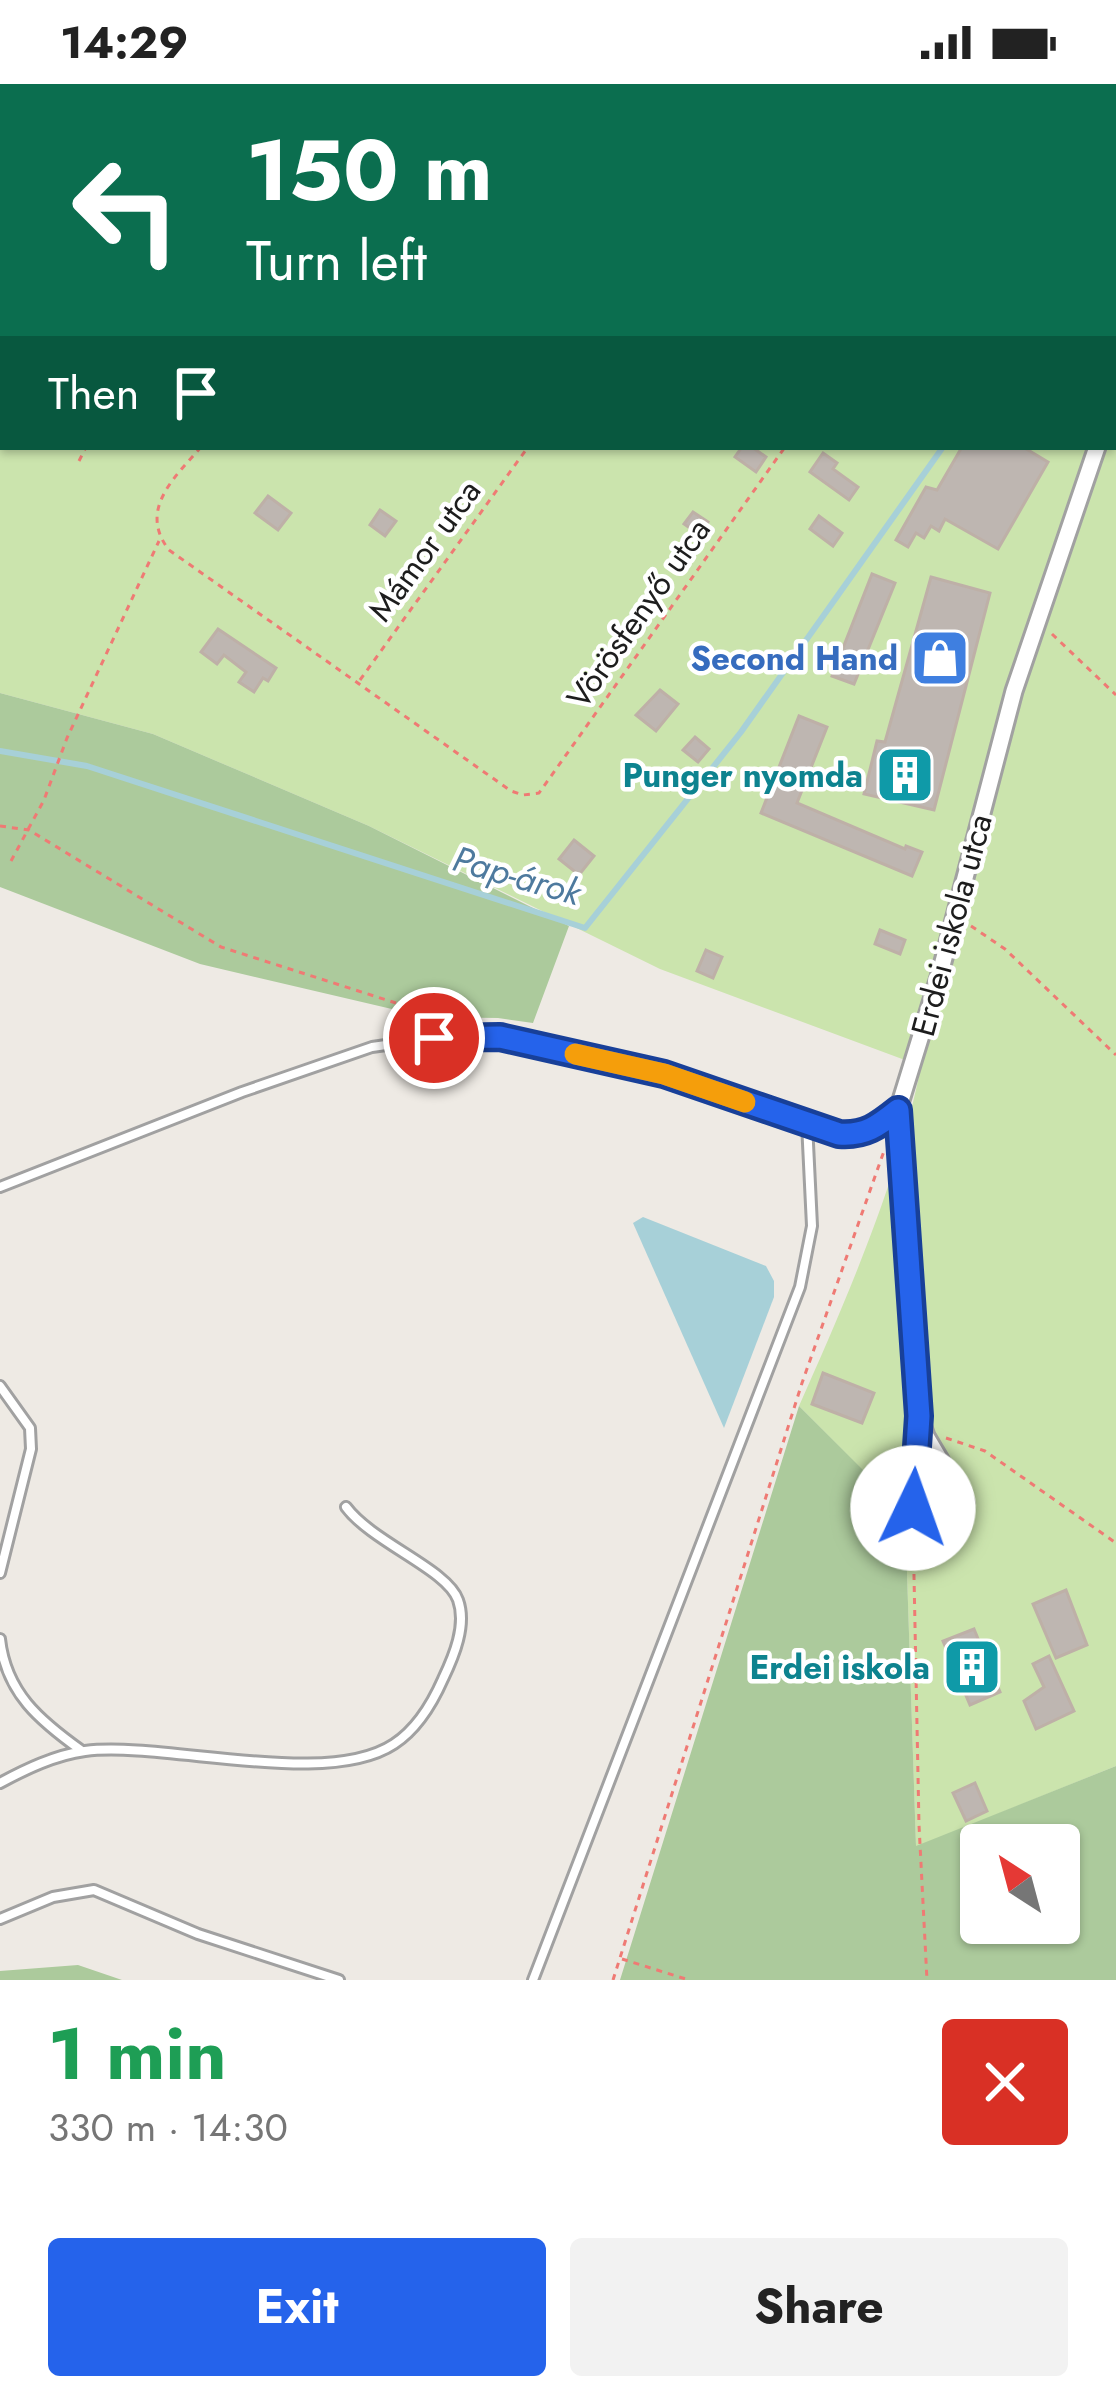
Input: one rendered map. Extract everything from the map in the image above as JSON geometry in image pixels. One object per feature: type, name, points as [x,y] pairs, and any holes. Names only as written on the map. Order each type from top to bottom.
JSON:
[{"type":"street","name":"Erdei iskola utca","points":[[919,1416],[965,1502],[913,1508],[919,1416],[898,1110],[1037,621],[1096,450]]},
{"type":"lane","points":[[0,1186],[372,1047],[434,1038],[500,1037],[644,1070],[858,1135],[898,1110]]},
{"type":"lane","points":[[533,1980],[800,1287],[812,1226],[807,1123]]},
{"type":"lane","points":[[0,1386],[30,1428],[31,1450],[0,1573]]},
{"type":"lane","points":[[0,1783],[30,1767],[82,1751],[329,1762],[371,1755],[393,1745],[414,1728],[454,1656],[461,1623],[458,1598],[428,1569],[358,1523],[346,1507]]},
{"type":"lane","points":[[0,1639],[3,1661],[21,1700],[44,1724],[82,1751]]},
{"type":"lane","points":[[0,1919],[53,1897],[94,1890],[198,1934],[339,1980]]},
{"type":"path","points":[[1116,344],[1116,354]]},
{"type":"path","points":[[79,460],[84,450]]},
{"type":"path","points":[[199,450],[161,497],[155,513],[160,539],[169,550],[359,681]]},
{"type":"path","name":"Mámor utca","points":[[359,681],[527,450]]},
{"type":"path","name":"Vörösfenyő utca","points":[[359,681],[511,791],[539,793],[783,450]]},
{"type":"path","points":[[11,861],[160,539]]},
{"type":"path","points":[[1037,621],[1116,695]]},
{"type":"path","points":[[0,826],[29,830],[221,947],[396,1004]]},
{"type":"path","points":[[955,914],[1005,949],[1116,1055]]},
{"type":"path","points":[[614,1980],[802,1383],[884,1152]]},
{"type":"path","points":[[926,1436],[959,1440],[985,1451],[1116,1544]]},
{"type":"path","points":[[913,1508],[927,1980]]},
{"type":"path","points":[[620,1959],[689,1980]]},
{"type":"green space","points":[[0,450],[1116,450],[1116,1766],[973,1824],[960,1824],[960,1829],[916,1847],[905,1513],[799,1406],[885,1195],[921,1066],[660,969],[369,826],[153,734],[0,693]]},
{"type":"green space","points":[[0,693],[153,734],[369,826],[569,926],[533,1023],[426,1017],[200,964],[0,887]]},
{"type":"green space","points":[[799,1406],[905,1512],[916,1846],[960,1828],[960,1944],[1080,1944],[1080,1824],[971,1824],[1116,1766],[1116,1980],[620,1980]]},
{"type":"green space","points":[[78,1965],[122,1980],[0,1980],[0,1971]]},
{"type":"water","points":[[643,1217],[766,1266],[774,1281],[774,1297],[724,1428],[633,1223]]},
{"type":"building","points":[[740,450],[756,450],[766,457],[756,472],[735,457]]},
{"type":"building","points":[[960,450],[1028,450],[1048,462],[998,549],[945,519],[939,531],[931,526],[924,538],[916,533],[908,547],[896,540],[926,487],[937,490]]},
{"type":"building","points":[[823,453],[837,463],[833,469],[858,487],[849,500],[810,472]]},
{"type":"building","points":[[268,496],[291,513],[278,530],[255,513]]},
{"type":"building","points":[[380,510],[396,521],[385,536],[370,525]]},
{"type":"building","points":[[693,512],[708,522],[700,535],[684,524]]},
{"type":"building","points":[[819,516],[842,533],[833,546],[810,529]]},
{"type":"building","points":[[872,574],[895,583],[854,684],[832,676]]},
{"type":"building","name":"Second Hand","points":[[931,577],[990,593],[934,810],[864,794],[877,741],[885,742]]},
{"type":"building","points":[[218,629],[276,668],[254,692],[239,682],[246,672],[224,655],[217,664],[201,652]]},
{"type":"building","points":[[660,690],[678,704],[656,731],[636,715]]},
{"type":"building","points":[[799,716],[827,727],[797,803],[922,852],[912,876],[761,813]]},
{"type":"building","points":[[695,737],[709,749],[698,762],[683,750]]},
{"type":"building","points":[[574,840],[594,856],[579,875],[559,859]]},
{"type":"building","points":[[880,930],[905,940],[900,954],[875,944]]},
{"type":"building","points":[[706,950],[722,957],[713,978],[697,971]]},
{"type":"building","points":[[823,1373],[874,1393],[862,1423],[812,1404]]},
{"type":"building","points":[[1066,1590],[1087,1645],[1056,1658],[1033,1604]]},
{"type":"building","name":"Erdei iskola","points":[[974,1629],[1000,1692],[970,1705],[943,1641]]},
{"type":"building","points":[[1049,1656],[1074,1711],[1036,1729],[1024,1701],[1044,1687],[1033,1664]]},
{"type":"building","points":[[975,1783],[987,1811],[966,1821],[953,1793]]},
{"type":"waterway","name":"Pap-árok","points":[[0,751],[87,766],[585,928],[741,732],[941,450]]},
{"type":"slow traffic","points":[[575,1054],[664,1074],[745,1102]]},
{"type":"place","name":"Second Hand","points":[[940,658]]},
{"type":"place","name":"Punger nyomda","points":[[905,775]]},
{"type":"place","name":"Erdei iskola","points":[[972,1667]]},
{"type":"route","points":[[434,1038],[500,1037],[664,1074],[839,1134],[858,1135],[898,1110],[919,1416],[913,1508]]}]
